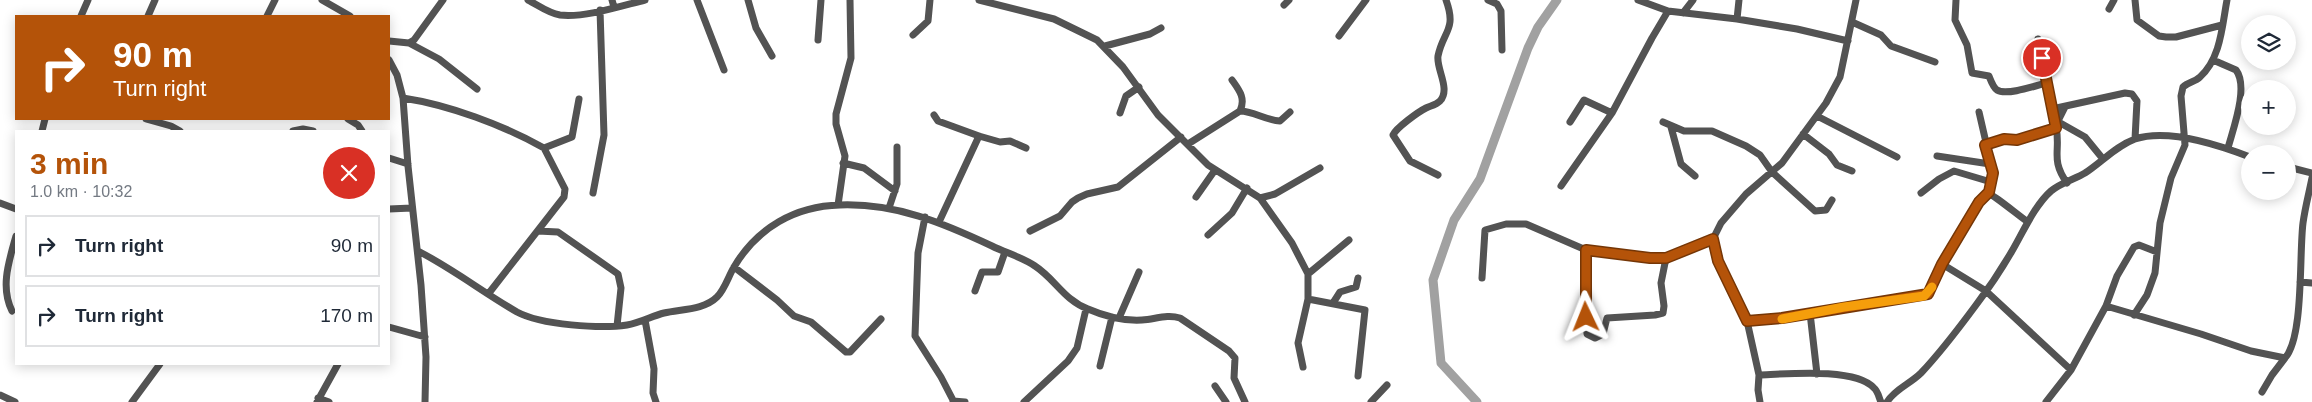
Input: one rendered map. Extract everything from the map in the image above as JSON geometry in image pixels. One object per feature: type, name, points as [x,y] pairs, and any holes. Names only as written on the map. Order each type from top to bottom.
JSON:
[{"type":"street","points":[[81,15],[88,0]]},
{"type":"street","points":[[148,15],[155,0]]},
{"type":"street","points":[[268,15],[275,0]]},
{"type":"street","points":[[322,0],[334,5],[349,15]]},
{"type":"street","points":[[390,41],[409,42],[414,40],[443,0]]},
{"type":"street","points":[[528,0],[560,15],[600,10],[613,4],[645,0]]},
{"type":"street","points":[[697,0],[724,70]]},
{"type":"street","points":[[748,0],[756,28],[772,56]]},
{"type":"street","points":[[818,40],[821,0]]},
{"type":"street","points":[[838,205],[842,163],[845,156],[836,124],[836,114],[851,58],[850,0]]},
{"type":"street","points":[[913,35],[928,21],[930,0]]},
{"type":"street","points":[[980,0],[1054,19],[1088,35],[1105,46],[1139,87],[1158,115],[1215,170],[1247,188],[1260,198],[1292,243],[1308,274],[1308,300],[1298,343],[1303,367]]},
{"type":"street","points":[[1339,36],[1366,0]]},
{"type":"street","points":[[1438,175],[1410,161],[1392,135],[1397,128],[1437,103],[1443,95],[1443,80],[1438,57],[1450,27],[1450,12],[1446,0]]},
{"type":"street","points":[[1488,0],[1496,4],[1501,11],[1502,50]]},
{"type":"street","points":[[1638,0],[1668,11],[1737,19],[1797,29],[1848,42]]},
{"type":"street","points":[[1683,13],[1693,0]]},
{"type":"street","points":[[1737,19],[1739,0]]},
{"type":"street","points":[[1760,402],[1758,390],[1759,375],[1747,321],[1718,261],[1713,239],[1721,223],[1746,194],[1782,163],[1826,103],[1840,77],[1856,0]]},
{"type":"street","points":[[1956,0],[1956,20],[1967,45],[1972,73],[1989,76],[1994,88],[1999,91],[2020,91],[2046,83]]},
{"type":"street","points":[[2109,9],[2114,0]]},
{"type":"street","points":[[2135,0],[2137,20],[2159,36],[2176,37],[2222,26]]},
{"type":"street","points":[[2134,315],[2147,295],[2155,274],[2160,223],[2171,178],[2186,139],[2181,96],[2183,86],[2198,80],[2210,67],[2222,26],[2226,0]]},
{"type":"street","points":[[593,193],[604,135],[600,10]]},
{"type":"street","points":[[1561,186],[1612,113],[1668,11]]},
{"type":"street","points":[[1852,22],[1881,36],[1891,46],[1935,62]]},
{"type":"street","points":[[1105,46],[1150,34],[1161,28]]},
{"type":"street","points":[[2038,39],[2056,123],[2057,166],[2067,182]]},
{"type":"street","points":[[409,42],[444,63],[477,89]]},
{"type":"street","points":[[2213,60],[2236,70],[2242,82],[2228,148]]},
{"type":"street","points":[[390,62],[397,75],[403,98],[425,337],[426,402]]},
{"type":"street","points":[[1188,144],[1240,110],[1243,104],[1242,98],[1232,80]]},
{"type":"street","points":[[1120,113],[1126,96],[1139,87]]},
{"type":"street","points":[[2052,109],[2125,93],[2132,94],[2138,101],[2135,139]]},
{"type":"street","points":[[403,98],[431,102],[463,113],[544,148],[565,193],[489,293]]},
{"type":"street","points":[[544,148],[572,137],[579,99]]},
{"type":"street","points":[[1570,122],[1584,100],[1612,113]]},
{"type":"street","points":[[1985,145],[2004,139],[2017,140],[2056,123],[2065,106]]},
{"type":"street","points":[[1240,110],[1280,121],[1290,112]]},
{"type":"street","points":[[1747,321],[1782,318],[1924,296],[1932,288],[1942,264],[1979,202],[1989,192],[1993,173],[1985,145],[1979,112]]},
{"type":"street","points":[[934,116],[938,121],[979,136],[1000,142],[1010,141],[1026,148]]},
{"type":"street","points":[[1817,116],[1898,157]]},
{"type":"street","points":[[150,120],[172,126],[178,130]]},
{"type":"street","points":[[349,120],[361,130]]},
{"type":"street","points":[[1663,122],[1671,127],[1694,132],[1712,131],[1746,146],[1760,155],[1772,172],[1815,210],[1826,210],[1832,200]]},
{"type":"street","points":[[2056,123],[2085,137],[2103,160]]},
{"type":"street","points":[[1671,127],[1681,164],[1696,176]]},
{"type":"street","points":[[1803,134],[1829,154],[1837,166],[1852,171]]},
{"type":"street","points":[[939,222],[979,136]]},
{"type":"street","points":[[1886,402],[1897,390],[1920,374],[1951,338],[1986,291],[2028,222],[2052,190],[2135,139],[2158,136],[2186,139],[2228,148],[2241,153]]},
{"type":"street","points":[[1030,231],[1060,216],[1078,198],[1118,187],[1181,137]]},
{"type":"street","points":[[889,208],[898,174],[897,147]]},
{"type":"street","points":[[1937,156],[1990,164]]},
{"type":"street","points":[[390,158],[408,164]]},
{"type":"street","points":[[842,163],[864,168],[895,191]]},
{"type":"street","points":[[1260,198],[1274,194],[1320,168]]},
{"type":"street","points":[[2296,169],[2312,173]]},
{"type":"street","points":[[1196,197],[1215,170]]},
{"type":"street","points":[[1921,193],[1939,179],[1954,171],[1991,182]]},
{"type":"street","points":[[2262,392],[2272,375],[2290,353],[2298,318],[2303,222],[2312,178]]},
{"type":"street","points":[[1208,236],[1232,213],[1247,188]]},
{"type":"street","points":[[1989,192],[2028,222]]},
{"type":"street","points":[[0,202],[15,209]]},
{"type":"street","points":[[418,250],[518,312],[542,321],[617,326],[699,306],[712,301],[718,296],[734,267],[758,235],[776,222],[801,211],[838,205],[889,208],[939,222],[1036,266],[1067,298],[1086,309],[1115,317],[1142,320],[1172,316],[1188,323],[1229,351],[1235,358],[1234,378],[1245,402]]},
{"type":"street","points":[[390,209],[412,208]]},
{"type":"street","points":[[925,217],[918,253],[915,336],[941,377],[954,402],[965,402]]},
{"type":"street","points":[[2303,222],[2312,224]]},
{"type":"street","points":[[1482,278],[1484,233],[1487,228],[1516,223],[1526,224],[1586,250],[1650,258],[1666,258],[1713,239]]},
{"type":"street","points":[[538,231],[558,232],[618,274],[621,288],[617,326]]},
{"type":"street","points":[[12,311],[6,300],[3,276],[15,239]]},
{"type":"street","points":[[1308,274],[1349,240]]},
{"type":"street","points":[[2046,402],[2072,370],[2106,306],[2117,276],[2134,247],[2139,245],[2157,252]]},
{"type":"street","points":[[1586,250],[1585,302],[1587,334],[1595,338],[1603,334],[1606,318],[1662,313],[1664,306],[1661,283],[1666,258]]},
{"type":"street","points":[[975,291],[982,272],[998,272],[1005,252]]},
{"type":"street","points":[[1942,264],[1986,291],[2072,370]]},
{"type":"street","points":[[734,267],[777,300],[794,316],[811,322],[846,352],[850,352],[881,319]]},
{"type":"street","points":[[1100,366],[1115,317],[1138,272]]},
{"type":"street","points":[[1333,303],[1340,292],[1356,287],[1358,278]]},
{"type":"street","points":[[2300,282],[2312,283]]},
{"type":"street","points":[[1308,300],[1365,310],[1358,376]]},
{"type":"street","points":[[2106,306],[2251,351],[2285,358]]},
{"type":"street","points":[[1024,402],[1068,361],[1077,348],[1086,309]]},
{"type":"street","points":[[1810,313],[1817,374]]},
{"type":"street","points":[[645,320],[654,369],[653,393],[656,402]]},
{"type":"street","points":[[390,327],[425,337]]},
{"type":"street","points":[[132,402],[159,365]]},
{"type":"street","points":[[329,402],[318,400],[337,365]]},
{"type":"street","points":[[1759,375],[1839,374],[1866,382],[1874,387],[1881,402]]},
{"type":"street","points":[[1371,402],[1387,385]]},
{"type":"street","points":[[1215,386],[1226,402]]},
{"type":"street","points":[[0,395],[15,402]]},
{"type":"waterway","points":[[1477,402],[1441,363],[1433,280],[1454,220],[1480,179],[1528,48],[1538,27],[1557,0]]},
{"type":"slow traffic","points":[[1782,319],[1844,307],[1924,296],[1928,294],[1932,287]]},
{"type":"route","points":[[1586,317],[1586,250],[1650,258],[1666,258],[1713,239],[1718,261],[1747,321],[1782,318],[1928,294],[1942,264],[1979,202],[1989,192],[1993,173],[1985,145],[2004,139],[2017,140],[2056,128],[2042,58]]}]
